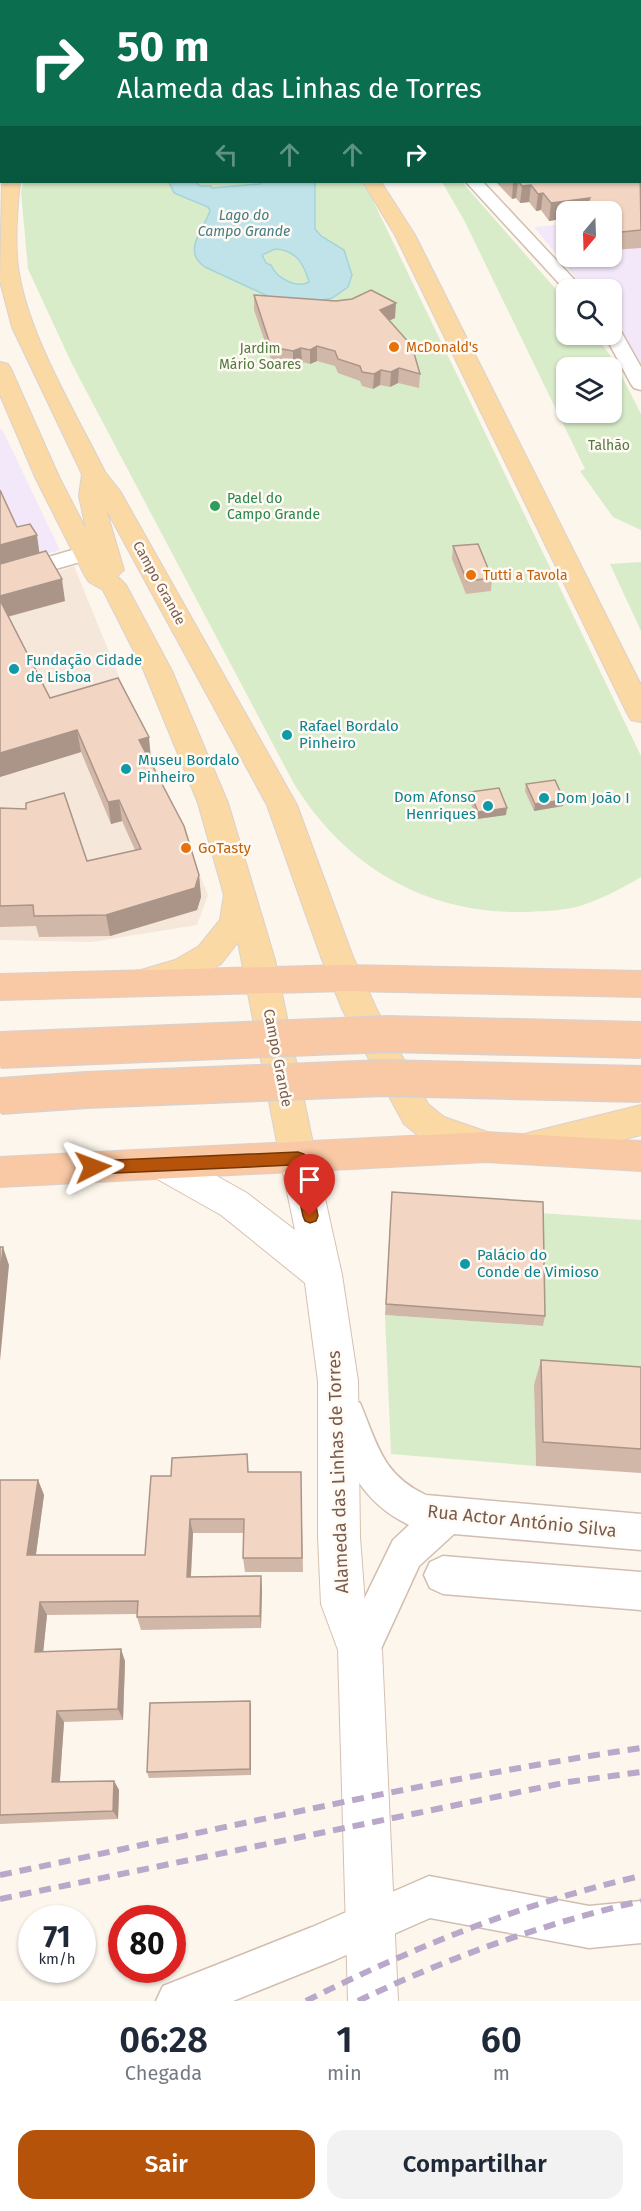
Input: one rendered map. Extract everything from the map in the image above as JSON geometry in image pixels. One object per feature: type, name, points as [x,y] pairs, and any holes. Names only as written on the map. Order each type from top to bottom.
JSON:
[{"type":"highway","points":[[0,987],[346,978],[641,984]]},
{"type":"highway","points":[[0,1050],[388,1034],[641,1040]]},
{"type":"highway","points":[[0,1096],[86,1090],[383,1078],[641,1084]]},
{"type":"highway","points":[[0,1172],[486,1147],[641,1156]]},
{"type":"main road","name":"Campo Grande","points":[[11,183],[8,207],[9,277],[23,327],[94,474],[108,490],[282,805],[360,1011],[416,1114],[432,1127],[486,1147]]},
{"type":"main road","points":[[373,183],[405,235],[641,713]]},
{"type":"main road","points":[[394,183],[405,235]]},
{"type":"main road","points":[[0,256],[9,277]]},
{"type":"main road","name":"Campo Grande","points":[[0,369],[48,479],[86,553],[98,576],[113,585],[172,701],[213,803],[262,980],[298,1158]]},
{"type":"main road","points":[[94,474],[90,483],[91,497],[112,572],[113,585]]},
{"type":"main road","points":[[138,984],[186,969],[210,955],[235,923],[240,895]]},
{"type":"main road","points":[[526,1148],[641,1120]]},
{"type":"main road","name":"Alameda das Linhas de Torres","points":[[298,1158],[322,1275],[338,1381],[339,1537],[343,1604],[360,1650],[366,1759],[372,1994]]},
{"type":"main road","points":[[163,1164],[234,1204],[322,1275]]},
{"type":"street","points":[[475,183],[566,279]]},
{"type":"street","points":[[619,345],[641,384]]},
{"type":"street","points":[[0,578],[86,553]]},
{"type":"street","name":"Rua Actor António Silva","points":[[338,1381],[358,1450],[379,1482],[396,1500],[408,1506],[424,1513],[445,1516],[641,1532]]},
{"type":"street","points":[[360,1650],[406,1553],[445,1516]]},
{"type":"street","points":[[443,1575],[641,1592]]},
{"type":"street","points":[[183,2001],[429,1897],[589,1927],[641,1922]]},
{"type":"shaded area","points":[[641,218],[641,368],[622,334],[622,279],[577,279],[567,267],[622,267],[622,220]]},
{"type":"shaded area","points":[[556,225],[556,254],[534,227]]},
{"type":"shaded area","points":[[2,429],[60,550],[0,567],[0,430]]},
{"type":"shaded area","points":[[74,566],[208,895],[197,925],[92,942],[0,940],[0,590]]},
{"type":"green space","name":"Jardim Mário Soares","points":[[23,183],[364,183],[641,756],[641,877],[605,896],[576,907],[524,912],[488,910],[453,904],[421,894],[390,879],[362,861],[337,838],[314,812],[293,782],[72,364],[28,269],[21,192]]},
{"type":"green space","name":"Talhão","points":[[443,183],[463,183],[556,289],[556,345],[602,345],[612,357],[556,357],[556,409],[464,220]]},
{"type":"green space","name":"Talhão","points":[[622,377],[641,414],[641,530],[613,517],[580,471],[585,469],[563,423],[622,423]]},
{"type":"green space","points":[[641,562],[641,631],[610,564]]},
{"type":"green space","points":[[540,1213],[641,1220],[641,1392],[534,1386],[536,1466],[391,1454],[385,1315],[542,1326]]},
{"type":"water","name":"Lago do Campo Grande","points":[[169,183],[197,183],[200,186],[211,186],[212,188],[260,183],[315,183],[315,229],[321,236],[344,250],[352,275],[348,287],[332,298],[314,302],[272,298],[205,267],[198,261],[194,247],[210,211],[208,207],[174,193]],"holes":[[[275,249],[288,252],[302,264],[309,282],[299,284],[287,281],[266,263],[262,255]]]},
{"type":"building","points":[[520,183],[640,183],[641,230],[622,232],[622,201],[588,201],[590,198],[551,203],[543,193],[538,194],[531,185],[522,186]]},
{"type":"building","points":[[371,290],[396,303],[380,310],[412,346],[420,374],[399,368],[391,372],[381,370],[374,374],[362,372],[360,366],[338,359],[335,351],[317,346],[310,350],[301,348],[293,351],[271,347],[254,295],[336,301],[352,299]]},
{"type":"building","points":[[0,490],[17,527],[30,524],[37,535],[0,545]]},
{"type":"building","points":[[478,544],[492,578],[467,581],[453,546]]},
{"type":"building","points":[[46,551],[62,579],[0,596],[0,564]]},
{"type":"building","points":[[0,600],[50,698],[118,678],[149,737],[139,740],[184,826],[199,875],[195,888],[106,915],[34,916],[33,905],[0,906],[0,808],[26,809],[26,803],[64,793],[87,861],[141,849],[119,800],[108,802],[77,730],[0,753]]},
{"type":"building","points":[[555,780],[564,800],[535,804],[526,784]]},
{"type":"building","points":[[499,788],[507,808],[478,812],[470,792]]},
{"type":"building","name":"Palácio do Conde de Vimioso","points":[[392,1192],[543,1202],[545,1316],[386,1304]]},
{"type":"building","points":[[0,1247],[3,1247],[0,1277]]},
{"type":"building","points":[[541,1360],[641,1367],[641,1449],[543,1442]]},
{"type":"building","points":[[247,1454],[248,1472],[301,1472],[302,1558],[243,1558],[244,1519],[190,1519],[187,1577],[261,1576],[260,1616],[137,1617],[138,1601],[40,1602],[35,1652],[121,1649],[118,1709],[57,1711],[52,1782],[114,1781],[113,1811],[0,1815],[0,1480],[38,1480],[27,1555],[145,1555],[151,1476],[171,1476],[172,1458]]},
{"type":"building","points":[[250,1701],[250,1769],[147,1772],[150,1703]]},
{"type":"railway","points":[[0,1875],[480,1775],[641,1748]]},
{"type":"railway","points":[[0,1899],[568,1782],[641,1772]]},
{"type":"railway","points":[[306,2001],[387,1962],[470,1928],[554,1899],[641,1876]]},
{"type":"railway","points":[[358,2001],[427,1970],[497,1943],[568,1920],[641,1901]]},
{"type":"place","name":"McDonald's","points":[[394,347]]},
{"type":"place","name":"Padel do Campo Grande","points":[[215,506]]},
{"type":"place","name":"Tutti a Tavola","points":[[471,575]]},
{"type":"place","name":"Fundação Cidade de Lisboa","points":[[14,669]]},
{"type":"place","name":"Rafael Bordalo Pinheiro","points":[[287,735]]},
{"type":"place","name":"Museu Bordalo Pinheiro","points":[[126,769]]},
{"type":"place","name":"Dom João I","points":[[544,798]]},
{"type":"place","name":"Dom Afonso Henriques","points":[[488,806]]},
{"type":"place","name":"GoTasty","points":[[186,848]]},
{"type":"place","name":"Palácio do Conde de Vimioso","points":[[465,1264]]},
{"type":"route","points":[[93,1167],[298,1158],[310,1216]]}]
